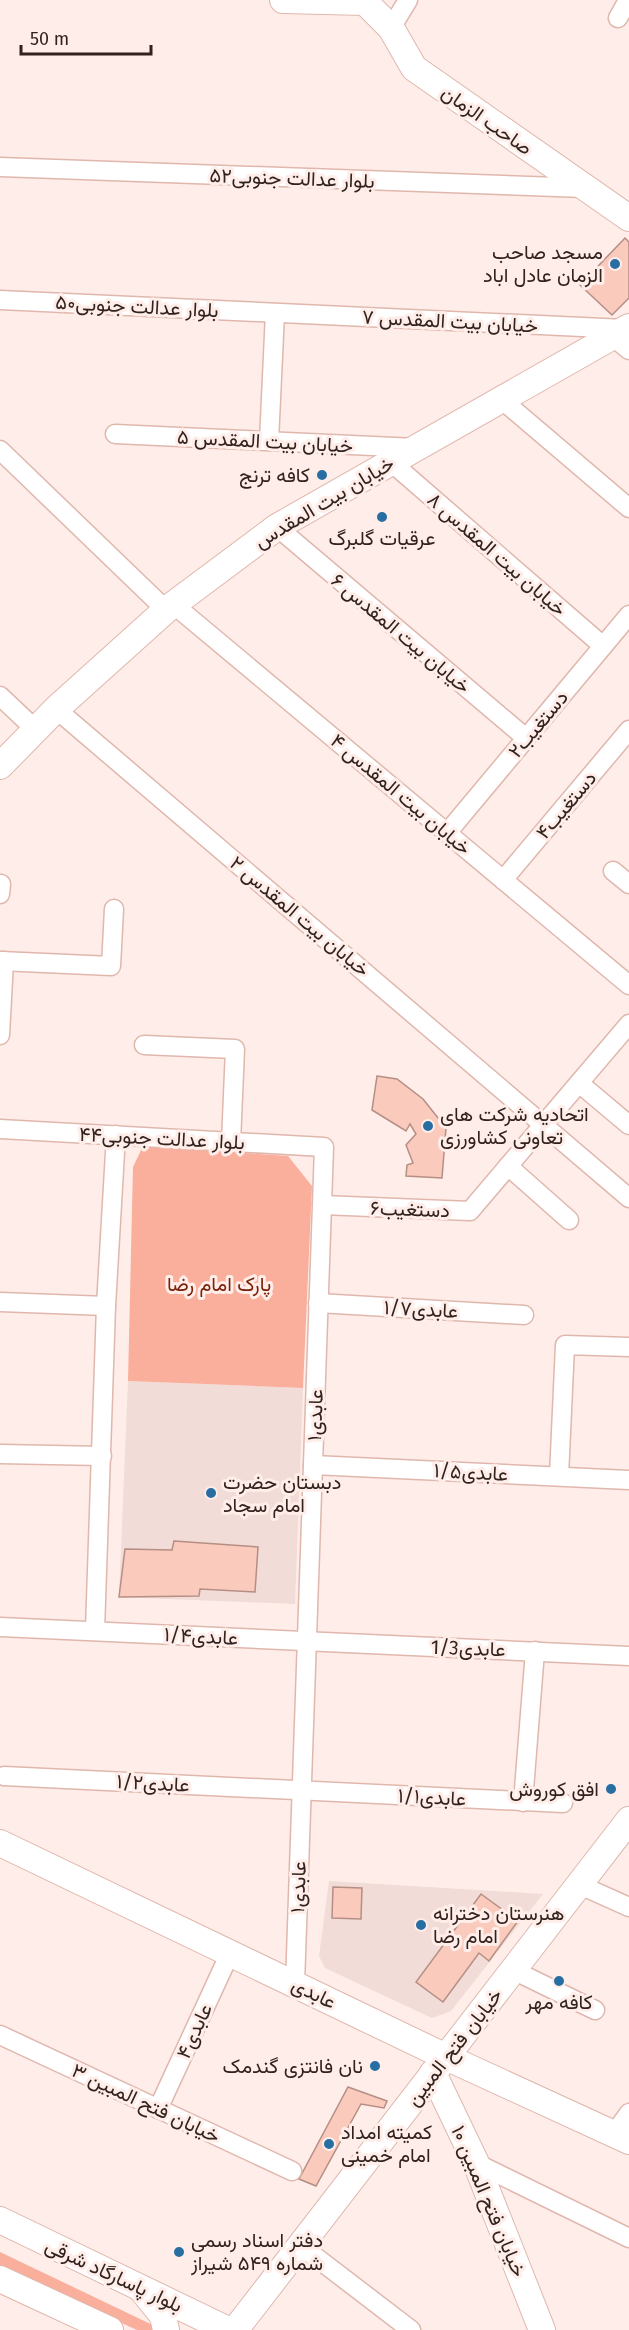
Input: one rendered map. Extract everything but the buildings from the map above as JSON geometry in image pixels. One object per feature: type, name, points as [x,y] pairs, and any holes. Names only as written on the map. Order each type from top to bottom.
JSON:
[{"type":"street","name":"صاحب الزمان","points":[[283,0],[364,2],[391,28],[414,68],[629,218]]},
{"type":"street","points":[[391,28],[408,0]]},
{"type":"street","points":[[618,18],[628,0]]},
{"type":"street","name":"بلوار عدالت جنوبی۵۲","points":[[0,167],[585,189]]},
{"type":"street","name":"بلوار عدالت جنوبی۵۰","points":[[0,300],[275,313]]},
{"type":"street","points":[[269,441],[275,313]]},
{"type":"street","name":"خیابان بیت المقدس ۷","points":[[275,313],[625,334]]},
{"type":"street","name":"خیابان بیت المقدس","points":[[0,766],[56,709],[169,607],[277,526],[501,399],[625,334]]},
{"type":"street","points":[[501,399],[629,508]]},
{"type":"street","name":"خیابان بیت المقدس ۵","points":[[115,434],[416,448]]},
{"type":"street","name":"خیابان بیت المقدس ۴","points":[[0,450],[169,607],[447,832],[629,985]]},
{"type":"street","name":"خیابان بیت المقدس ۸","points":[[391,462],[603,646]]},
{"type":"street","name":"خیابان بیت المقدس ۶","points":[[277,526],[526,738]]},
{"type":"street","name":"۲دستغیب","points":[[447,832],[629,615]]},
{"type":"street","points":[[0,696],[36,730]]},
{"type":"street","name":"خیابان بیت المقدس ۲","points":[[56,709],[629,1197]]},
{"type":"street","name":"دستغیب۴","points":[[503,880],[629,730]]},
{"type":"street","points":[[614,871],[629,884]]},
{"type":"street","points":[[0,1035],[2,961],[111,966],[114,909]]},
{"type":"street","name":"دستغیب۶","points":[[322,1206],[470,1211],[629,1024]]},
{"type":"street","points":[[144,1045],[236,1049],[231,1142]]},
{"type":"street","points":[[579,1083],[629,1125]]},
{"type":"street","name":"بلوار عدالت جنوبی۴۴","points":[[0,1129],[324,1148]]},
{"type":"street","points":[[95,1630],[106,1306],[116,1135]]},
{"type":"street","name":"۱عابدی","points":[[302,1791],[324,1148]]},
{"type":"street","points":[[508,1166],[570,1220]]},
{"type":"street","points":[[0,1302],[106,1306]]},
{"type":"street","name":"عابدی۱/۷","points":[[318,1303],[524,1315]]},
{"type":"street","points":[[559,1476],[565,1345],[629,1347]]},
{"type":"street","points":[[0,1454],[102,1456]]},
{"type":"street","name":"عابدی۱/۵","points":[[313,1465],[629,1480]]},
{"type":"street","name":"عابدی۱/۴","points":[[0,1627],[307,1641]]},
{"type":"street","name":"عابدی1/3","points":[[307,1641],[629,1656]]},
{"type":"street","points":[[524,1802],[535,1651]]},
{"type":"street","name":"عابدی۱/۲","points":[[4,1776],[302,1791]]},
{"type":"street","name":"عابدی۱/۱","points":[[302,1791],[563,1803]]},
{"type":"street","name":"عابدی۱","points":[[295,1984],[302,1791]]},
{"type":"street","name":"خیابان فتح المبین","points":[[235,2330],[629,1820]]},
{"type":"street","name":"عابدی","points":[[0,1843],[295,1984],[440,2065],[622,2138]]},
{"type":"street","points":[[580,1885],[629,1907]]},
{"type":"street","name":"عابدی۴","points":[[158,2109],[230,1953]]},
{"type":"street","points":[[513,1970],[595,2010]]},
{"type":"street","name":"خیابان فتح المبین ۳","points":[[0,2035],[292,2172]]},
{"type":"street","name":"خیابان فتح المبین ۱۰","points":[[440,2065],[542,2330]]},
{"type":"street","points":[[622,2138],[629,2113]]},
{"type":"street","points":[[476,2163],[629,2238]]},
{"type":"street","name":"بلوار پاسارگاد شرقی","points":[[0,2220],[228,2330]]},
{"type":"street","points":[[300,2246],[411,2330]]},
{"type":"street","points":[[0,2279],[110,2330]]},
{"type":"street","points":[[141,2288],[163,2316],[166,2330]]},
{"type":"shaded area","name":"دبستان حضرت امام سجاد","points":[[128,1381],[303,1388],[295,1604],[119,1597]]},
{"type":"shaded area","name":"هنرستان دخترانه امام رضا","points":[[329,1881],[543,1894],[451,2011],[432,2018],[325,1968],[319,1956]]},
{"type":"green space","name":"پارک امام رضا","points":[[143,1146],[288,1156],[312,1186],[303,1388],[128,1381],[133,1167]]},
{"type":"green space","points":[[0,2252],[163,2330],[137,2330],[33,2283],[0,2271]]},
{"type":"place","name":"مسجد صاحب الزمان عادل اباد","points":[[615,264]]},
{"type":"place","name":"کافه ترنج","points":[[322,475]]},
{"type":"place","name":"عرقیات گلبرگ","points":[[382,517]]},
{"type":"place","name":"اتحادیه شرکت های تعاونی کشاورزی","points":[[428,1126]]},
{"type":"place","name":"دبستان حضرت امام سجاد","points":[[211,1493]]},
{"type":"place","name":"افق کوروش","points":[[611,1789]]},
{"type":"place","name":"هنرستان دخترانه امام رضا","points":[[421,1925]]},
{"type":"place","name":"کافه مهر","points":[[559,1981]]},
{"type":"place","name":"نان فانتزی گندمک","points":[[375,2066]]},
{"type":"place","name":"کمیته امداد امام خمینی","points":[[329,2144]]},
{"type":"place","name":"دفتر اسناد رسمی شماره ۵۴۹ شیراز","points":[[179,2252]]}]
